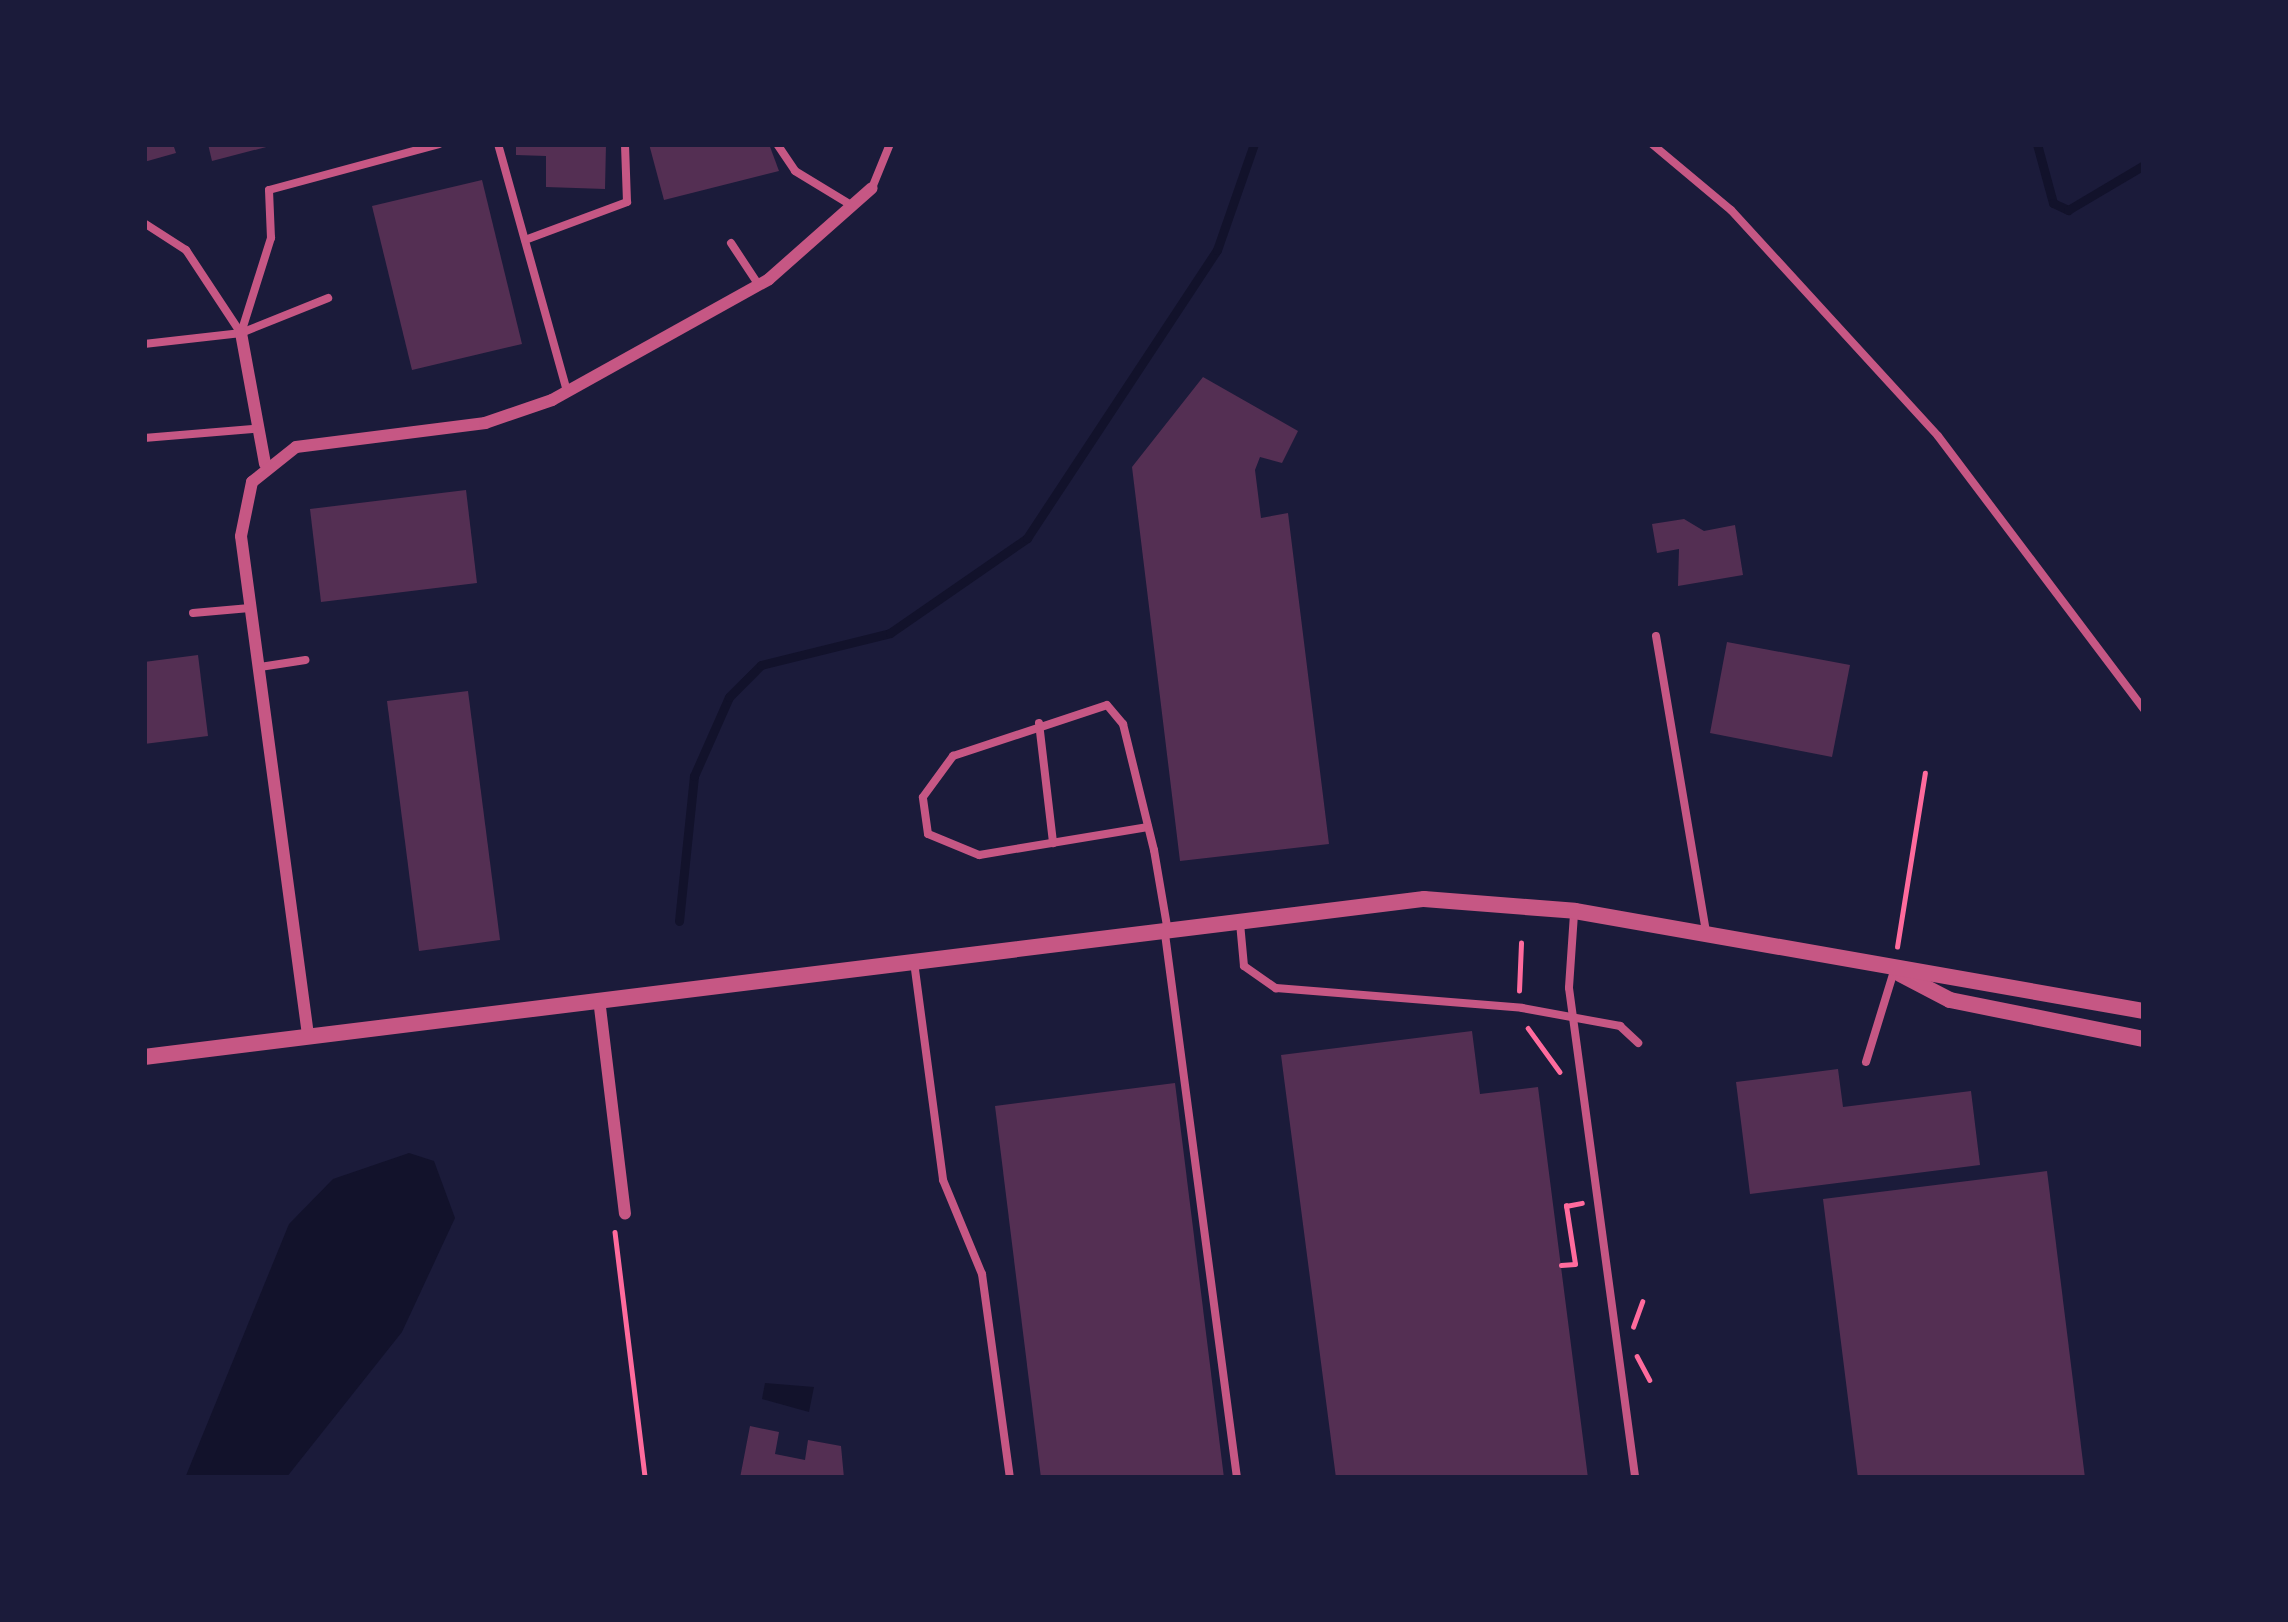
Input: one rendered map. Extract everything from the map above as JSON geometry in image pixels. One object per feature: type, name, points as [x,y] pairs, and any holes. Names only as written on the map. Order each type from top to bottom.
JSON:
[{"type":"street","points":[[308,1035],[241,517],[265,464],[296,447],[485,423],[567,392],[759,285],[872,188]]},
{"type":"street","points":[[241,333],[253,429],[265,464]]},
{"type":"street","points":[[144,1057],[1240,916],[1424,899],[1575,911],[1894,971],[1960,972],[2144,1011]]},
{"type":"street","points":[[1894,971],[1950,1000],[2144,1039]]},
{"type":"street","points":[[598,999],[625,1213]]},
{"type":"lane","points":[[241,333],[271,238],[269,190],[439,144]]},
{"type":"lane","points":[[498,144],[567,392]]},
{"type":"lane","points":[[525,240],[627,202],[625,144]]},
{"type":"lane","points":[[777,144],[795,171],[853,206]]},
{"type":"lane","points":[[872,188],[890,144]]},
{"type":"lane","points":[[1652,144],[1731,210],[1938,436],[2144,710]]},
{"type":"lane","points":[[144,223],[186,250],[241,333]]},
{"type":"lane","points":[[731,243],[759,285]]},
{"type":"lane","points":[[144,344],[241,333],[328,298]]},
{"type":"lane","points":[[144,438],[253,429]]},
{"type":"lane","points":[[194,613],[251,608]]},
{"type":"lane","points":[[1656,636],[1705,871],[1706,933]]},
{"type":"lane","points":[[260,667],[305,659]]},
{"type":"lane","points":[[1148,827],[1053,843],[949,850],[928,834],[923,797],[952,756],[1039,723],[1107,705],[1123,724],[1148,827],[1165,926],[1237,1478]]},
{"type":"lane","points":[[1039,723],[1053,843]]},
{"type":"lane","points":[[1575,911],[1572,1018],[1635,1478]]},
{"type":"lane","points":[[1240,916],[1244,966],[1276,988],[1420,994],[1620,1026],[1638,1043]]},
{"type":"lane","points":[[914,960],[943,1180],[982,1274],[1010,1478]]},
{"type":"lane","points":[[1866,1062],[1894,971]]},
{"type":"path","points":[[1894,971],[1925,773]]},
{"type":"path","points":[[1519,991],[1521,943]]},
{"type":"path","points":[[1525,1023],[1564,1078]]},
{"type":"path","points":[[1561,1265],[1575,1264],[1566,1206],[1586,1202],[1582,1182]]},
{"type":"path","points":[[625,1213],[614,1224],[645,1478]]},
{"type":"path","points":[[1642,1302],[1643,1316]]},
{"type":"path","points":[[1648,1366],[1650,1380]]},
{"type":"shaded area","points":[[409,1153],[434,1161],[455,1218],[402,1332],[286,1478],[185,1478],[289,1224],[333,1179]]},
{"type":"shaded area","points":[[765,1383],[814,1387],[809,1412],[762,1399]]},
{"type":"building","points":[[144,144],[173,144],[176,153],[144,162]]},
{"type":"building","points":[[208,144],[269,144],[270,146],[212,161]]},
{"type":"building","points":[[516,144],[606,144],[605,189],[546,187],[546,156],[516,155]]},
{"type":"building","points":[[649,144],[769,144],[779,171],[664,200]]},
{"type":"building","points":[[482,180],[522,344],[412,370],[372,206]]},
{"type":"building","points":[[1203,377],[1298,431],[1282,463],[1260,457],[1255,470],[1261,518],[1288,513],[1329,844],[1180,861],[1132,467]]},
{"type":"building","points":[[466,490],[477,583],[321,602],[310,509]]},
{"type":"building","points":[[1684,519],[1704,531],[1735,525],[1743,575],[1678,586],[1679,549],[1657,553],[1652,524]]},
{"type":"building","points":[[1727,642],[1850,665],[1832,757],[1710,733]]},
{"type":"building","points":[[198,655],[208,736],[144,744],[144,662]]},
{"type":"building","points":[[468,691],[500,940],[419,951],[387,701]]},
{"type":"building","points":[[1472,1031],[1480,1094],[1538,1087],[1588,1478],[1336,1478],[1281,1055]]},
{"type":"building","points":[[1838,1069],[1843,1107],[1971,1091],[1980,1165],[1750,1194],[1736,1082]]},
{"type":"building","points":[[1175,1083],[1224,1478],[1041,1478],[995,1106]]},
{"type":"building","points":[[2047,1171],[2085,1478],[1858,1478],[1823,1199]]},
{"type":"building","points":[[750,1426],[779,1432],[775,1454],[805,1460],[808,1440],[841,1446],[844,1478],[740,1478]]},
{"type":"waterway","points":[[679,921],[694,776],[729,697],[761,665],[890,633],[1027,538],[1217,250],[1254,144]]},
{"type":"waterway","points":[[2037,144],[2053,203],[2068,210],[2144,165]]}]
